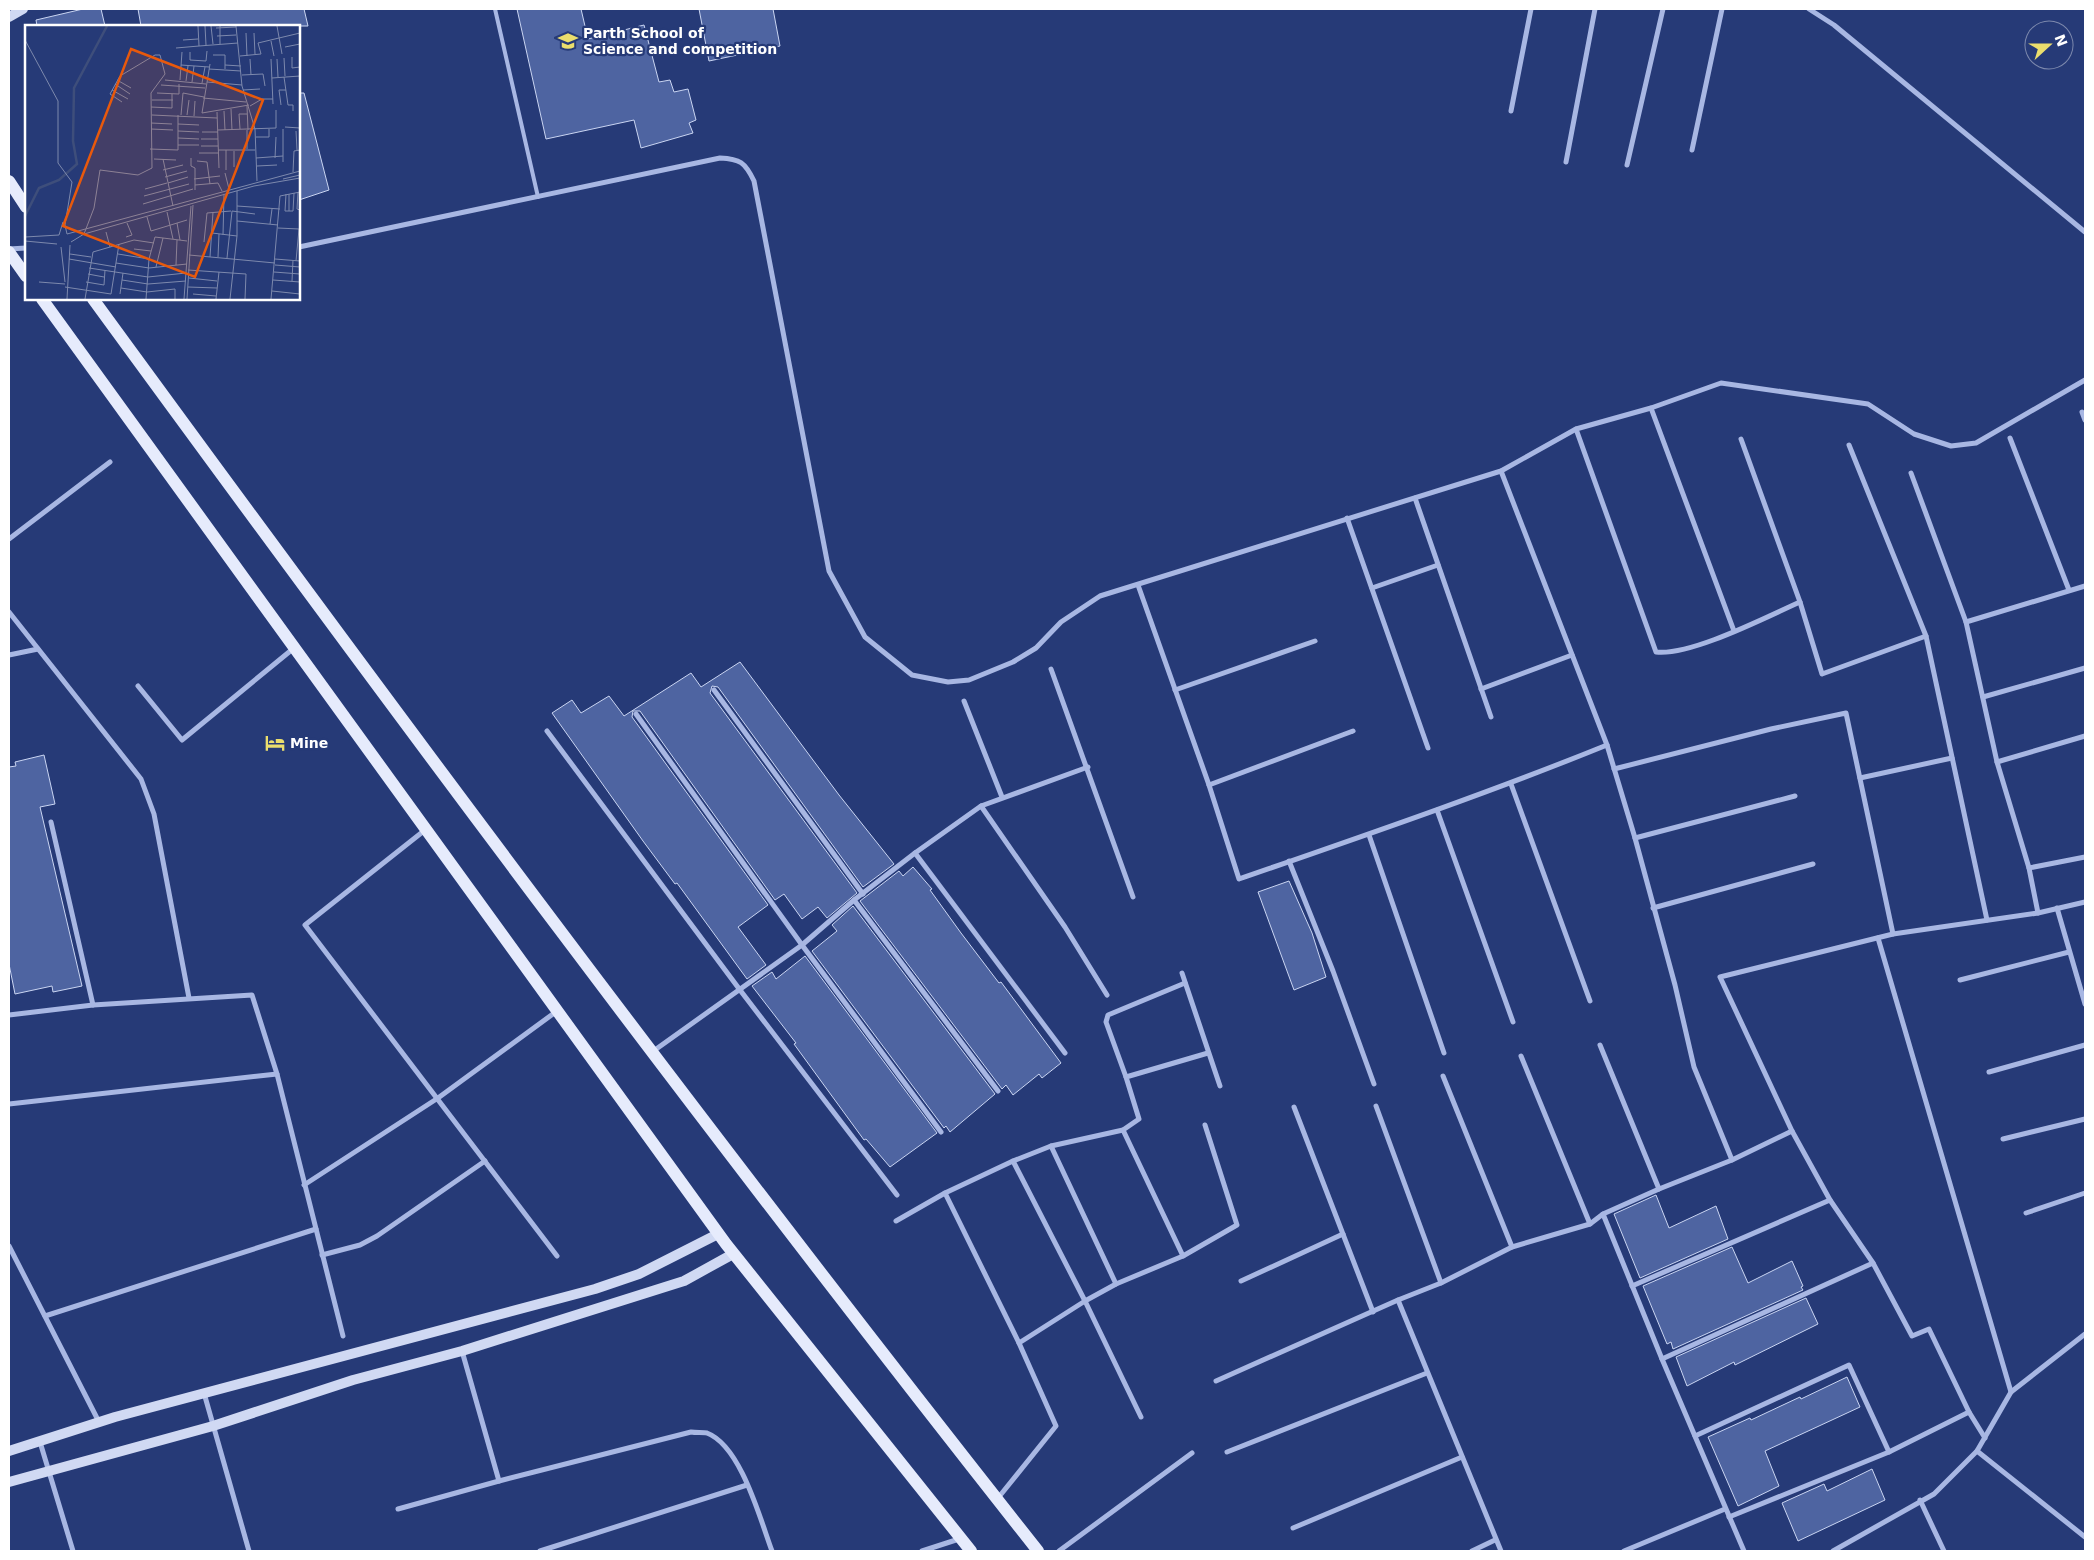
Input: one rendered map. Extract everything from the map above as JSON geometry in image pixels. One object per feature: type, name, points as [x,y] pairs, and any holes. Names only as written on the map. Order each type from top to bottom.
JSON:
[{"type":"main road","points":[[9,181],[25,205]]},
{"type":"main road","points":[[9,251],[25,275]]},
{"type":"main road","points":[[43,300],[558,1010],[718,1234],[971,1551]]},
{"type":"main road","points":[[97,301],[211,461],[652,1052],[1038,1551]]},
{"type":"street","points":[[9,17],[23,9]]},
{"type":"street","points":[[1511,112],[1531,9]]},
{"type":"street","points":[[1566,162],[1595,9]]},
{"type":"street","points":[[1627,165],[1663,9]]},
{"type":"street","points":[[1692,150],[1722,9]]},
{"type":"street","points":[[1809,9],[1834,25],[2085,232]]},
{"type":"street","points":[[300,247],[720,158],[735,159],[748,168],[754,181],[829,571],[866,637],[912,675],[948,682],[969,680],[1013,662],[1036,648],[1061,622],[1100,596],[1501,471],[1576,429],[1651,408],[1721,383],[1868,404],[1914,434],[1951,446],[1976,443],[2085,380]]},
{"type":"street","points":[[9,251],[25,248]]},
{"type":"street","points":[[1651,408],[1734,631]]},
{"type":"street","points":[[2082,412],[2085,420]]},
{"type":"street","points":[[1576,429],[1656,652],[1668,653],[1734,631],[1800,602]]},
{"type":"street","points":[[2010,438],[2069,590]]},
{"type":"street","points":[[1741,439],[1800,602],[1822,674],[1926,636]]},
{"type":"street","points":[[1849,445],[1926,636],[1988,920]]},
{"type":"street","points":[[9,539],[110,462]]},
{"type":"street","points":[[1501,471],[1607,745],[1654,908],[1694,1067],[1732,1160]]},
{"type":"street","points":[[1911,473],[1966,622],[1997,762],[2029,868],[2038,913]]},
{"type":"street","points":[[1415,498],[1491,717]]},
{"type":"street","points":[[1347,518],[1428,748]]},
{"type":"street","points":[[1372,588],[1438,566]]},
{"type":"street","points":[[1138,585],[1209,785],[1239,878],[1369,835],[1511,784],[1607,745]]},
{"type":"street","points":[[1966,622],[2085,586]]},
{"type":"street","points":[[9,612],[141,778],[154,814],[189,998]]},
{"type":"street","points":[[1175,690],[1315,641]]},
{"type":"street","points":[[138,686],[182,740],[294,648]]},
{"type":"street","points":[[9,655],[38,649]]},
{"type":"street","points":[[1481,689],[1572,655]]},
{"type":"street","points":[[1983,697],[2085,668]]},
{"type":"street","points":[[1051,669],[1088,767],[1133,897]]},
{"type":"street","points":[[714,690],[863,894]]},
{"type":"street","points":[[964,701],[1002,797]]},
{"type":"street","points":[[1614,769],[1771,729],[1846,713],[1893,934]]},
{"type":"street","points":[[636,714],[802,945],[941,1132]]},
{"type":"street","points":[[547,731],[740,990],[897,1195]]},
{"type":"street","points":[[1209,785],[1353,732]]},
{"type":"street","points":[[1997,762],[2085,736]]},
{"type":"street","points":[[1860,778],[1952,758]]},
{"type":"street","points":[[652,1052],[802,945],[854,900],[915,853],[982,806],[1002,797],[1088,767]]},
{"type":"street","points":[[1511,784],[1590,1001]]},
{"type":"street","points":[[1635,838],[1795,796]]},
{"type":"street","points":[[982,806],[1065,927],[1107,995]]},
{"type":"street","points":[[1437,810],[1513,1022]]},
{"type":"street","points":[[51,822],[94,1005]]},
{"type":"street","points":[[426,830],[305,925],[557,1256]]},
{"type":"street","points":[[1369,835],[1444,1053]]},
{"type":"street","points":[[915,853],[1065,1053]]},
{"type":"street","points":[[2029,868],[2085,857]]},
{"type":"street","points":[[1289,862],[1334,971],[1374,1084]]},
{"type":"street","points":[[1654,908],[1813,864]]},
{"type":"street","points":[[854,900],[998,1091]]},
{"type":"street","points":[[1985,1438],[1969,1412],[1929,1329],[1912,1336],[1873,1263],[1830,1200],[1792,1131],[1720,977],[1893,934],[2038,913],[2085,902]]},
{"type":"street","points":[[2057,908],[2085,1004]]},
{"type":"street","points":[[1878,938],[2012,1392]]},
{"type":"street","points":[[1960,980],[2069,952]]},
{"type":"street","points":[[1182,973],[1220,1086]]},
{"type":"street","points":[[896,1221],[945,1192],[1012,1160],[1051,1146],[1123,1130],[1138,1119],[1126,1077],[1106,1022],[1108,1015],[1185,983]]},
{"type":"street","points":[[9,1016],[94,1005],[252,995],[277,1074],[343,1336]]},
{"type":"street","points":[[304,1185],[438,1098],[558,1010]]},
{"type":"street","points":[[1600,1045],[1659,1189]]},
{"type":"street","points":[[1989,1072],[2085,1045]]},
{"type":"street","points":[[1126,1077],[1208,1053]]},
{"type":"street","points":[[1521,1056],[1590,1224]]},
{"type":"street","points":[[9,1104],[277,1074]]},
{"type":"street","points":[[1443,1076],[1512,1247]]},
{"type":"street","points":[[1376,1106],[1441,1283]]},
{"type":"street","points":[[1294,1107],[1373,1312]]},
{"type":"street","points":[[2003,1138],[2085,1119]]},
{"type":"street","points":[[1020,1343],[1085,1301],[1116,1284],[1184,1256],[1236,1225],[1205,1125]]},
{"type":"street","points":[[1123,1130],[1184,1256]]},
{"type":"street","points":[[1216,1380],[1441,1283],[1512,1247],[1590,1224],[1603,1214],[1732,1160],[1792,1131]]},
{"type":"street","points":[[1051,1146],[1116,1284]]},
{"type":"street","points":[[1012,1160],[1085,1301],[1141,1417]]},
{"type":"street","points":[[322,1255],[360,1244],[377,1236],[485,1161]]},
{"type":"street","points":[[945,1192],[1020,1343],[1056,1426],[997,1500]]},
{"type":"street","points":[[2026,1213],[2085,1193]]},
{"type":"street","points":[[1632,1286],[1830,1200]]},
{"type":"street","points":[[1603,1214],[1725,1510],[1744,1551]]},
{"type":"street","points":[[45,1316],[316,1229]]},
{"type":"street","points":[[9,1451],[99,1422],[595,1289],[638,1274],[718,1234]]},
{"type":"street","points":[[1241,1281],[1343,1234]]},
{"type":"street","points":[[9,1246],[99,1422]]},
{"type":"street","points":[[9,1482],[213,1426],[353,1380],[462,1350],[684,1282],[733,1254]]},
{"type":"street","points":[[1662,1359],[1873,1263]]},
{"type":"street","points":[[1398,1300],[1501,1551]]},
{"type":"street","points":[[1833,1551],[1920,1500],[1934,1494],[1977,1451],[2012,1392],[2085,1334]]},
{"type":"street","points":[[462,1350],[499,1481]]},
{"type":"street","points":[[1695,1436],[1850,1365],[1889,1452]]},
{"type":"street","points":[[1227,1452],[1427,1373]]},
{"type":"street","points":[[204,1393],[248,1551]]},
{"type":"street","points":[[1728,1517],[1889,1452],[1969,1412]]},
{"type":"street","points":[[398,1509],[692,1432],[707,1433],[727,1448],[739,1465],[772,1551]]},
{"type":"street","points":[[40,1442],[73,1551]]},
{"type":"street","points":[[1977,1451],[2085,1536]]},
{"type":"street","points":[[1059,1551],[1192,1452]]},
{"type":"street","points":[[1294,1528],[1462,1457]]},
{"type":"street","points":[[540,1551],[746,1485]]},
{"type":"street","points":[[1920,1500],[1944,1551]]},
{"type":"street","points":[[1624,1551],[1725,1510]]},
{"type":"street","points":[[922,1551],[961,1538]]},
{"type":"street","points":[[1472,1551],[1495,1540]]},
{"type":"lane","points":[[495,9],[538,197]]},
{"type":"building","points":[[83,9],[101,9],[105,25],[37,25],[36,20]]},
{"type":"building","points":[[138,9],[304,9],[308,26],[300,25],[141,25]]},
{"type":"building","points":[[517,9],[581,9],[588,39],[644,25],[659,82],[670,80],[674,92],[688,89],[696,120],[689,123],[693,133],[641,148],[634,120],[546,139]]},
{"type":"building","points":[[699,9],[773,9],[780,46],[709,61]]},
{"type":"building","points":[[300,93],[304,93],[329,190],[300,200]]},
{"type":"building","points":[[740,662],[839,795],[894,864],[863,887],[718,687],[712,686],[710,693],[857,893],[827,918],[818,907],[802,919],[784,894],[775,900],[640,711],[633,711],[632,717],[768,905],[738,927],[766,965],[747,979],[677,883],[675,884],[643,841],[552,713],[572,700],[581,713],[609,696],[624,716],[691,673],[701,687]]},
{"type":"building","points":[[44,755],[55,804],[40,807],[82,986],[53,992],[52,986],[15,994],[9,964],[9,767],[16,766],[15,762]]},
{"type":"building","points":[[913,867],[932,889],[930,890],[961,933],[999,983],[1001,982],[1061,1063],[1042,1078],[1039,1074],[1013,1095],[1006,1085],[1002,1089],[860,901],[899,871],[903,876]]},
{"type":"building","points":[[1289,881],[1312,933],[1326,977],[1294,990],[1258,892]]},
{"type":"building","points":[[853,906],[995,1094],[950,1132],[946,1126],[944,1128],[812,951],[837,931],[832,925]]},
{"type":"building","points":[[805,956],[937,1133],[890,1167],[866,1139],[864,1140],[794,1044],[796,1043],[752,986],[772,972],[776,979]]},
{"type":"building","points":[[1656,1195],[1669,1228],[1716,1206],[1728,1239],[1640,1278],[1614,1214]]},
{"type":"building","points":[[1732,1247],[1748,1283],[1792,1261],[1803,1290],[1673,1349],[1671,1342],[1667,1344],[1643,1286]]},
{"type":"building","points":[[1806,1298],[1818,1324],[1735,1365],[1734,1362],[1687,1386],[1676,1357]]},
{"type":"building","points":[[1847,1377],[1860,1407],[1765,1451],[1779,1486],[1738,1506],[1708,1437],[1750,1418],[1751,1420],[1800,1397],[1801,1399]]},
{"type":"building","points":[[1872,1469],[1885,1500],[1798,1541],[1782,1503],[1824,1484],[1827,1491]]},
{"type":"place","name":"Parth School of Science and competition","points":[[568,41]]},
{"type":"place","name":"Mine","points":[[275,743]]}]
